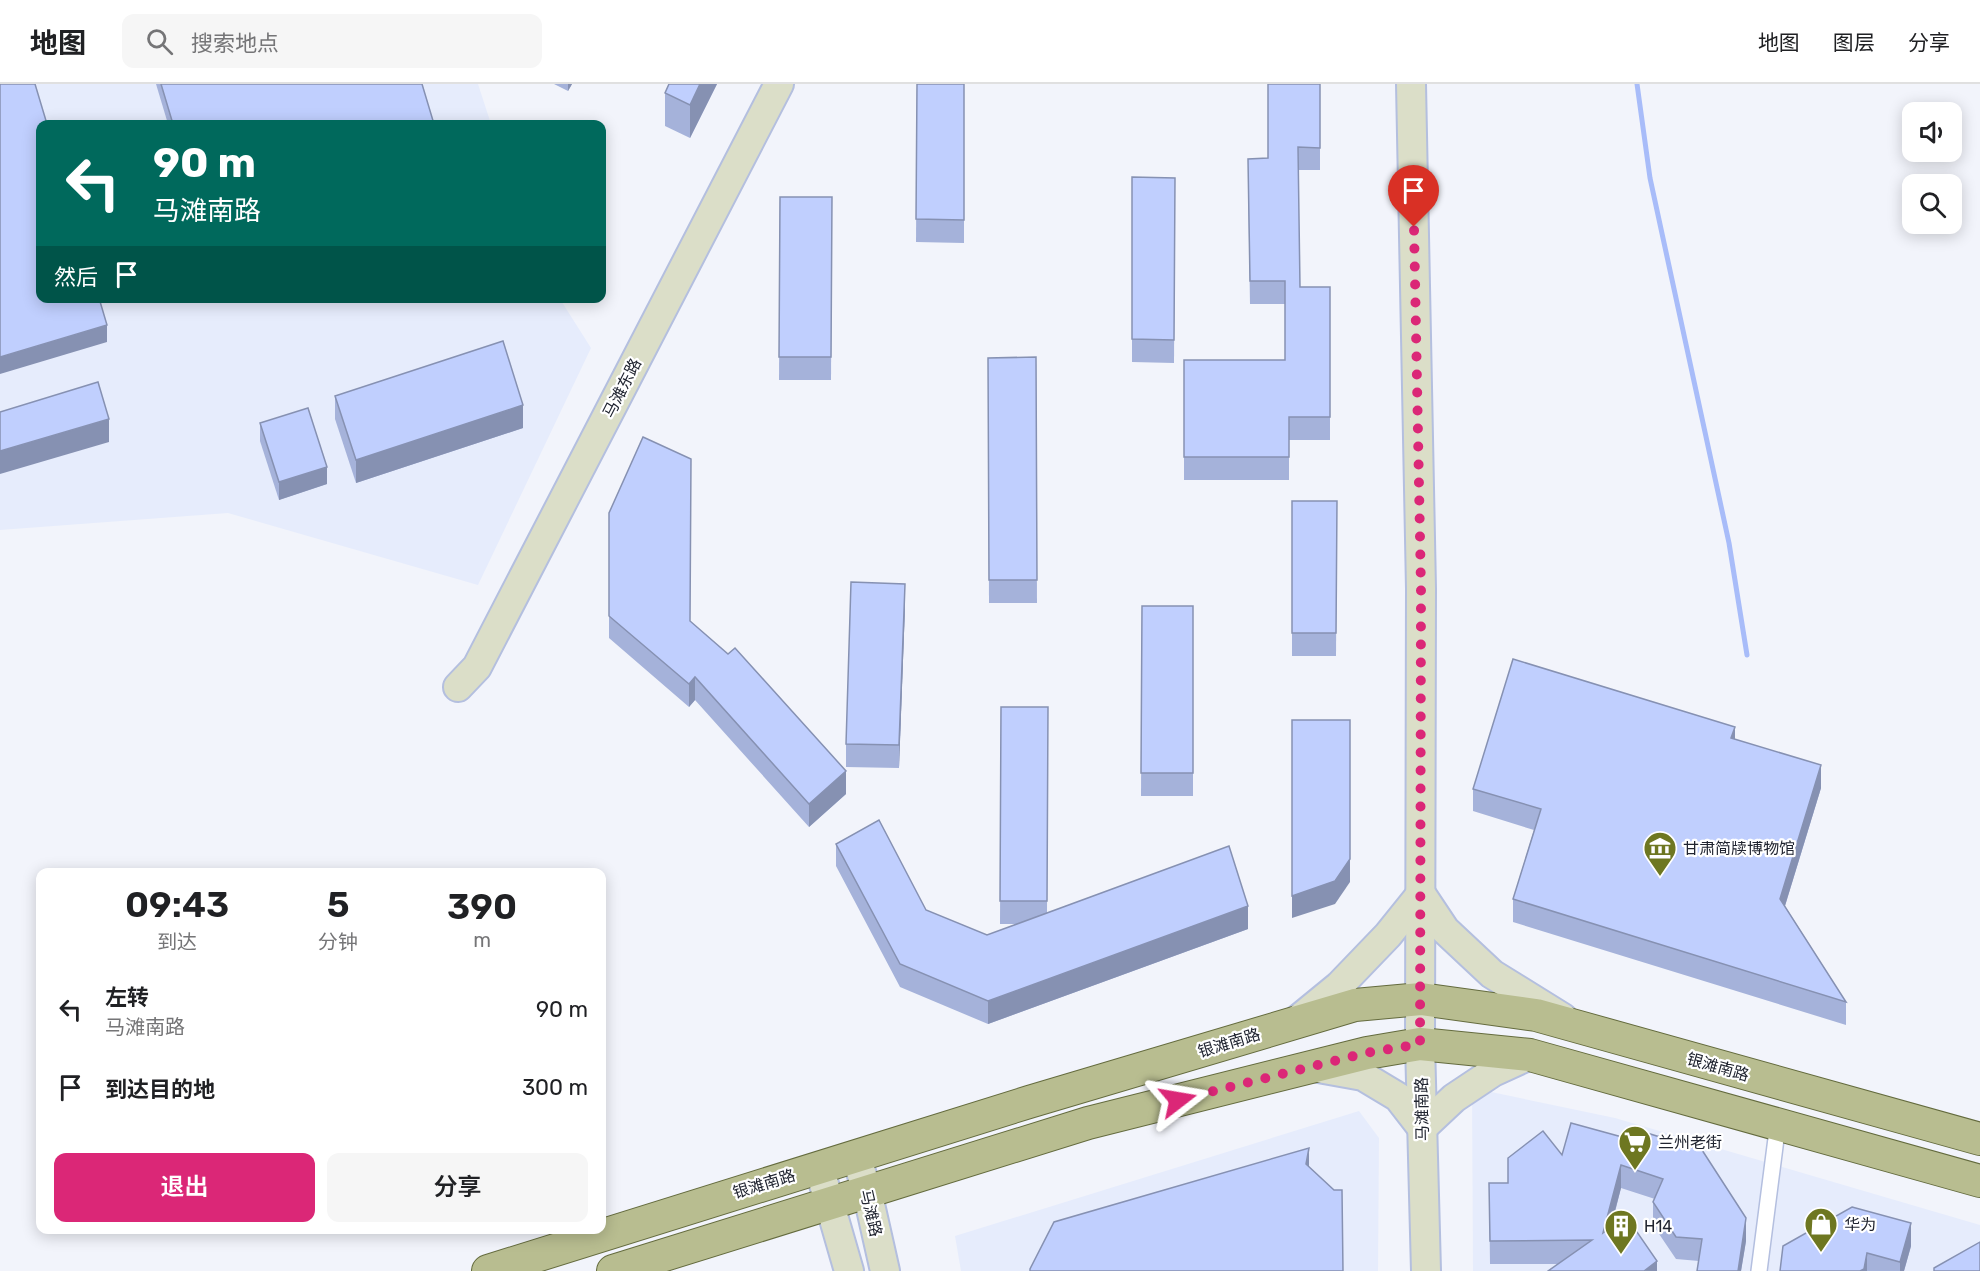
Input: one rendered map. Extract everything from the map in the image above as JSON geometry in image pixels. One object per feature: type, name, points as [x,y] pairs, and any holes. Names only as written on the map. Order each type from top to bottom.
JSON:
[{"type":"main road","name":"马滩东路","points":[[458,687],[477,667],[779,84]]},
{"type":"main road","name":"马滩南路","points":[[1411,84],[1421,589],[1420,1044],[1426,1271]]},
{"type":"main road","points":[[1292,1024],[1339,986],[1388,935],[1421,894],[1445,930],[1492,974],[1577,1027]]},
{"type":"main road","name":"银滩南路","points":[[606,1234],[1355,1005],[1421,999],[1536,1015],[1980,1139]]},
{"type":"main road","points":[[613,1271],[1088,1123],[1366,1053],[1420,1044],[1530,1055],[1980,1181]]},
{"type":"main road","points":[[1313,1067],[1363,1076],[1398,1097],[1422,1128],[1454,1098],[1494,1072],[1530,1055]]},
{"type":"main road","name":"马滩路","points":[[856,1156],[867,1191],[885,1271]]},
{"type":"main road","points":[[819,1167],[849,1271]]},
{"type":"main road","name":"银滩南路","points":[[488,1271],[606,1234]]},
{"type":"street","points":[[1759,1271],[1778,1123]]},
{"type":"shaded area","points":[[0,84],[478,84],[490,120],[36,120],[36,303],[563,303],[591,348],[478,585],[228,513],[0,530]]},
{"type":"shaded area","name":"兰州老街","points":[[1472,1088],[1615,1118],[1980,1225],[1980,1271],[1473,1271]]},
{"type":"shaded area","points":[[1359,1111],[1379,1138],[1378,1271],[961,1271],[955,1236]]},
{"type":"building","points":[[0,84],[35,84],[46,120],[36,120],[36,303],[100,303],[107,325],[0,357]]},
{"type":"building","points":[[161,84],[422,84],[433,120],[172,120]]},
{"type":"building","points":[[669,84],[700,84],[690,105],[665,93]]},
{"type":"building","points":[[917,84],[964,84],[964,220],[916,219]]},
{"type":"building","points":[[1268,84],[1320,84],[1320,148],[1298,147],[1300,287],[1330,287],[1330,417],[1289,417],[1289,457],[1184,457],[1184,360],[1285,360],[1285,281],[1250,281],[1248,159],[1268,158]]},
{"type":"building","points":[[1132,177],[1175,178],[1174,340],[1132,339]]},
{"type":"building","points":[[780,197],[832,197],[831,357],[779,357]]},
{"type":"building","points":[[503,341],[523,405],[356,460],[335,396]]},
{"type":"building","points":[[1036,357],[1037,580],[989,580],[988,358]]},
{"type":"building","points":[[98,382],[109,419],[0,451],[0,412]]},
{"type":"building","points":[[308,408],[327,467],[279,482],[260,423]]},
{"type":"building","points":[[643,437],[691,459],[690,621],[728,654],[735,648],[846,771],[809,804],[695,677],[689,684],[609,616],[609,513]]},
{"type":"building","points":[[1292,501],[1337,501],[1336,633],[1292,633]]},
{"type":"building","points":[[851,582],[905,584],[899,745],[846,744]]},
{"type":"building","points":[[1142,606],[1193,606],[1193,773],[1141,773]]},
{"type":"building","name":"甘肃简牍博物馆","points":[[1513,659],[1735,727],[1731,738],[1821,765],[1780,899],[1846,1002],[1513,899],[1541,809],[1473,789]]},
{"type":"building","points":[[1001,707],[1048,707],[1047,901],[1000,901]]},
{"type":"building","points":[[1292,720],[1350,720],[1350,859],[1335,881],[1292,896]]},
{"type":"building","points":[[879,820],[926,910],[987,935],[1229,846],[1248,906],[988,1001],[900,964],[836,844]]},
{"type":"building","points":[[1571,1123],[1644,1143],[1647,1133],[1702,1150],[1746,1218],[1738,1271],[1697,1271],[1702,1239],[1676,1237],[1653,1202],[1663,1179],[1621,1165],[1603,1233],[1626,1216],[1657,1261],[1644,1271],[1548,1271],[1592,1240],[1490,1241],[1489,1183],[1508,1183],[1508,1158],[1543,1131],[1562,1155]]},
{"type":"building","points":[[1309,1148],[1306,1164],[1334,1190],[1342,1190],[1343,1271],[1030,1271],[1054,1222]]},
{"type":"building","points":[[1852,1207],[1911,1223],[1900,1262],[1867,1253],[1864,1269],[1860,1271],[1780,1271],[1783,1246]]},
{"type":"building","points":[[1980,1242],[1980,1271],[1934,1271],[1934,1268]]},
{"type":"waterway","points":[[1637,84],[1650,178],[1729,543],[1747,655]]},
{"type":"place","name":"甘肃简牍博物馆","points":[[1660,877]]},
{"type":"place","name":"兰州老街","points":[[1635,1171]]},
{"type":"place","name":"华为","points":[[1821,1253]]},
{"type":"place","name":"H14","points":[[1621,1255]]},
{"type":"route","points":[[1178,1100],[1366,1053],[1420,1044],[1421,589],[1414,227]]}]
